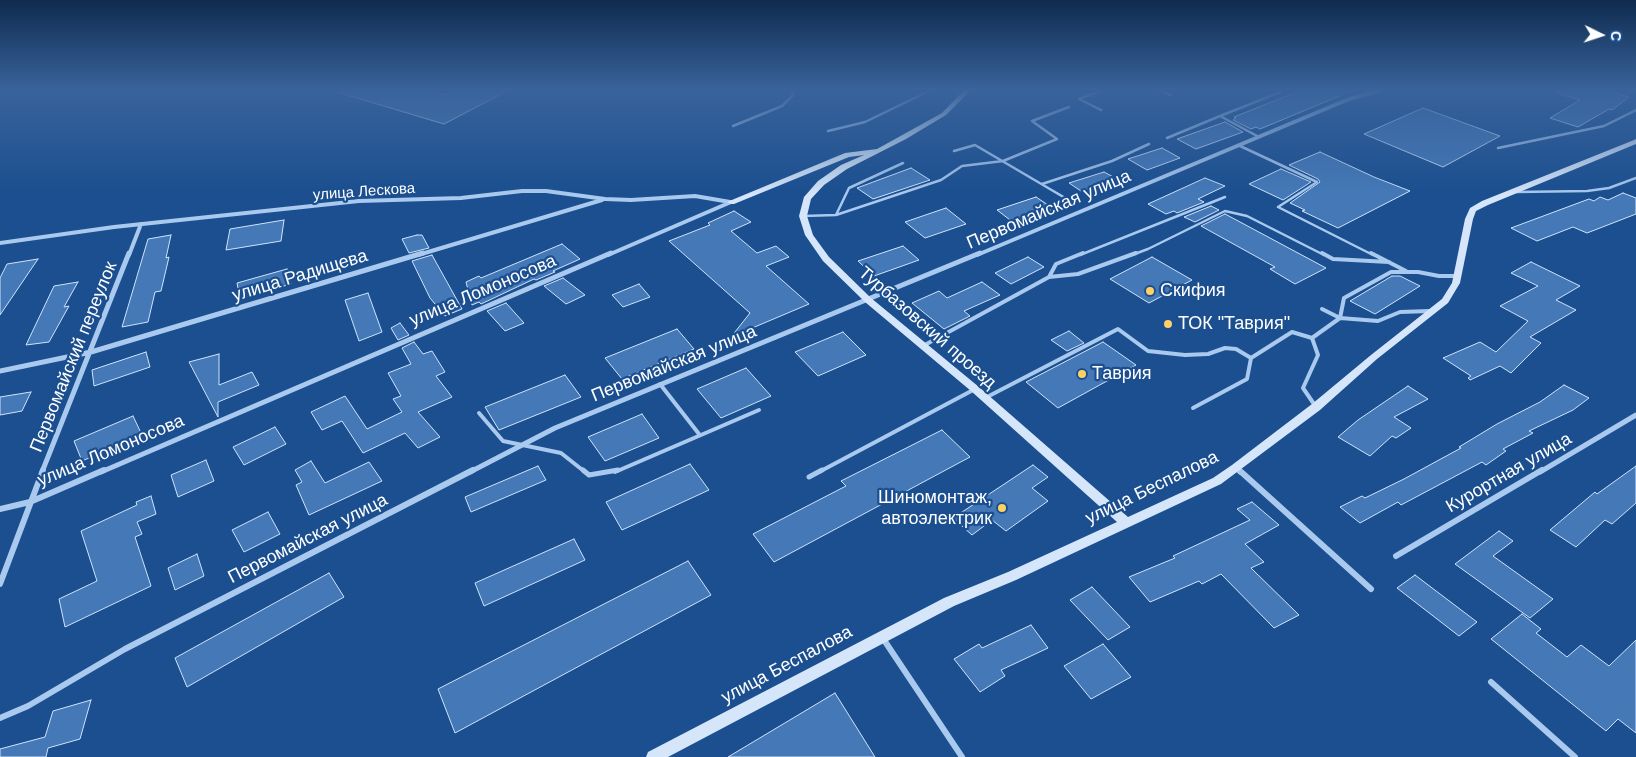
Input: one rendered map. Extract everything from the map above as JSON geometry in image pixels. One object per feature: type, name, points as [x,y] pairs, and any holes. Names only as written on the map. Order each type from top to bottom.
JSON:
[{"type":"main road","name":"улица Ломоносова","points":[[731,202],[848,155],[879,150],[927,124]]},
{"type":"main road","name":"улица Беспалова","points":[[653,757],[950,602],[1012,576],[1216,480],[1236,468],[1316,407],[1374,357],[1445,301],[1453,290],[1458,276],[1473,210],[1485,203],[1636,141]]},
{"type":"main road","points":[[803,216],[807,199],[821,183],[844,167],[879,150]]},
{"type":"main road","name":"Турбазовский проезд","points":[[803,216],[808,235],[826,259],[868,300],[975,389],[1125,522]]},
{"type":"street","name":"Первомайская улица","points":[[0,718],[28,706],[134,644],[554,428],[868,300],[1287,124]]},
{"type":"street","name":"улица Лескова","points":[[0,243],[141,224],[359,201],[461,198],[522,191],[546,191],[605,199],[631,200],[695,196],[731,202]]},
{"type":"street","name":"улица Радищева","points":[[0,371],[91,352],[605,199]]},
{"type":"street","name":"улица Ломоносова","points":[[0,509],[30,502],[731,202]]},
{"type":"street","name":"Первомайский переулок","points":[[0,584],[30,502],[141,224]]},
{"type":"street","name":"Курортная улица","points":[[1396,556],[1636,416]]},
{"type":"street","points":[[1236,468],[1371,589]]},
{"type":"street","points":[[882,637],[962,757]]},
{"type":"street","points":[[1491,682],[1574,757]]},
{"type":"lane","points":[[733,126],[737,124]]},
{"type":"lane","points":[[828,131],[855,124]]},
{"type":"lane","points":[[803,216],[836,215],[941,180],[962,166],[1003,161],[1057,139],[1037,124]]},
{"type":"lane","points":[[1167,138],[1200,124]]},
{"type":"lane","points":[[1236,124],[1259,136]]},
{"type":"lane","points":[[1498,148],[1607,124]]},
{"type":"lane","points":[[954,151],[975,144],[1072,202]]},
{"type":"lane","points":[[1042,184],[1112,161],[1149,144]]},
{"type":"lane","points":[[1238,145],[1317,182],[1278,207],[1406,271]]},
{"type":"lane","points":[[836,215],[849,188],[903,163]]},
{"type":"lane","points":[[1513,192],[1586,191],[1610,188],[1636,178]]},
{"type":"lane","points":[[1049,277],[1056,264],[1226,198]]},
{"type":"lane","points":[[923,346],[1049,277],[1078,274],[1148,249],[1225,212],[1246,216],[1333,260],[1389,262]]},
{"type":"lane","points":[[1312,338],[1340,318],[1344,298],[1391,272],[1406,271],[1458,276]]},
{"type":"lane","points":[[1322,309],[1340,318],[1378,321],[1400,312],[1433,311]]},
{"type":"lane","points":[[985,398],[1118,329],[1148,351],[1185,355],[1208,354],[1225,348],[1236,349],[1251,358]]},
{"type":"lane","points":[[1193,408],[1247,379],[1251,358],[1292,332],[1312,338]]},
{"type":"lane","points":[[1312,338],[1318,354],[1303,388],[1316,407]]},
{"type":"lane","points":[[660,384],[699,434]]},
{"type":"lane","points":[[809,477],[975,389]]},
{"type":"lane","points":[[479,413],[502,440],[561,453],[589,475],[614,472],[699,434],[760,410]]},
{"type":"building","points":[[1218,124],[1229,124],[1243,132],[1196,149],[1177,139]]},
{"type":"building","points":[[1242,124],[1271,124],[1260,129],[1256,127],[1251,129]]},
{"type":"building","points":[[1386,124],[1468,124],[1500,136],[1443,167],[1364,134]]},
{"type":"building","points":[[1570,124],[1583,124],[1578,127]]},
{"type":"building","points":[[1162,148],[1180,158],[1147,170],[1128,159]]},
{"type":"building","points":[[1320,152],[1410,191],[1338,228],[1302,211],[1305,210],[1290,203],[1320,182],[1318,179],[1289,165]]},
{"type":"building","points":[[911,168],[930,180],[873,199],[857,188]]},
{"type":"building","points":[[1281,169],[1311,182],[1283,200],[1249,184]]},
{"type":"building","points":[[1104,172],[1123,182],[1087,195],[1069,183]]},
{"type":"building","points":[[1205,178],[1225,186],[1198,199],[1204,202],[1177,213],[1174,211],[1166,214],[1148,204]]},
{"type":"building","points":[[1623,193],[1636,198],[1636,214],[1587,233],[1573,227],[1537,241],[1511,228],[1589,199],[1594,201],[1600,197],[1608,200]]},
{"type":"building","points":[[1036,197],[1054,209],[1014,223],[997,210]]},
{"type":"building","points":[[1211,206],[1219,210],[1195,222],[1184,217]]},
{"type":"building","points":[[946,208],[966,224],[925,238],[905,222]]},
{"type":"building","points":[[734,211],[751,222],[731,231],[757,253],[776,246],[789,257],[766,266],[809,304],[731,337],[750,313],[669,241],[710,225],[708,223]]},
{"type":"building","points":[[1225,214],[1326,268],[1295,284],[1270,269],[1275,267],[1201,226]]},
{"type":"building","points":[[284,220],[281,241],[226,250],[230,229]]},
{"type":"building","points":[[171,235],[166,258],[169,257],[161,291],[155,292],[148,322],[122,327],[148,239]]},
{"type":"building","points":[[422,235],[429,248],[409,253],[402,239]]},
{"type":"building","points":[[562,244],[580,259],[481,304],[479,302],[472,305],[466,282],[479,276],[481,278]]},
{"type":"building","points":[[903,246],[919,260],[874,276],[858,261]]},
{"type":"building","points":[[432,255],[462,309],[445,316],[430,298],[412,261]]},
{"type":"building","points":[[1028,257],[1044,267],[1011,284],[995,273]]},
{"type":"building","name":"Скифия","points":[[1152,257],[1192,280],[1149,303],[1110,279]]},
{"type":"building","points":[[38,259],[0,315],[0,278],[7,264]]},
{"type":"building","points":[[1531,262],[1580,286],[1556,300],[1576,310],[1530,337],[1541,343],[1511,373],[1500,366],[1470,380],[1468,378],[1471,376],[1443,358],[1480,342],[1496,352],[1528,321],[1500,306],[1538,286],[1511,273]]},
{"type":"building","points":[[287,269],[291,284],[240,298],[237,283]]},
{"type":"building","points":[[1392,276],[1400,276],[1420,286],[1375,314],[1350,301]]},
{"type":"building","points":[[563,278],[585,295],[566,304],[544,286]]},
{"type":"building","points":[[78,282],[64,307],[69,306],[49,342],[26,345],[54,286]]},
{"type":"building","points":[[982,282],[1000,295],[964,311],[970,316],[944,329],[912,303],[939,291],[947,298]]},
{"type":"building","points":[[639,284],[650,297],[623,307],[612,295]]},
{"type":"building","points":[[368,293],[382,332],[359,341],[345,300]]},
{"type":"building","points":[[506,303],[524,323],[505,331],[487,311]]},
{"type":"building","points":[[400,323],[409,335],[398,340],[391,328]]},
{"type":"building","points":[[677,329],[694,349],[622,379],[605,358]]},
{"type":"building","points":[[1069,331],[1084,343],[1067,351],[1051,340]]},
{"type":"building","points":[[843,332],[866,355],[818,376],[795,352]]},
{"type":"building","points":[[414,342],[423,354],[432,351],[445,372],[436,376],[452,397],[418,412],[440,437],[418,448],[405,433],[363,453],[342,421],[322,430],[311,412],[345,396],[367,429],[402,412],[393,399],[401,396],[388,373],[411,364],[402,348]]},
{"type":"building","name":"Таврия","points":[[1103,342],[1136,365],[1058,408],[1026,382]]},
{"type":"building","points":[[146,352],[150,367],[94,386],[92,370]]},
{"type":"building","points":[[219,354],[219,385],[252,372],[259,385],[218,402],[218,417],[189,362]]},
{"type":"building","points":[[746,368],[771,396],[721,418],[697,389]]},
{"type":"building","points":[[565,375],[581,397],[499,430],[485,407]]},
{"type":"building","points":[[1564,385],[1589,398],[1573,410],[1529,431],[1533,433],[1503,449],[1506,451],[1486,465],[1482,462],[1401,505],[1398,502],[1360,523],[1340,507],[1362,496],[1365,498],[1404,479],[1461,448],[1459,447],[1497,424],[1540,402]]},
{"type":"building","points":[[1408,386],[1428,399],[1394,417],[1411,428],[1396,438],[1392,436],[1370,456],[1338,437],[1358,420]]},
{"type":"building","points":[[31,392],[22,411],[0,415],[0,397]]},
{"type":"building","points":[[642,414],[659,438],[605,461],[588,437]]},
{"type":"building","points":[[133,416],[142,435],[82,461],[74,441]]},
{"type":"building","points":[[275,427],[286,444],[244,465],[233,447]]},
{"type":"building","points":[[942,430],[970,457],[774,562],[753,534],[846,486],[841,481]]},
{"type":"building","points":[[206,460],[214,481],[178,497],[171,475]]},
{"type":"building","points":[[311,461],[325,483],[369,462],[382,481],[309,515],[296,485],[302,482],[295,470]]},
{"type":"building","points":[[690,464],[709,490],[622,530],[606,502]]},
{"type":"building","points":[[1033,465],[1048,477],[1032,488],[1048,501],[1006,531],[992,520],[972,535],[953,518]]},
{"type":"building","points":[[538,466],[546,480],[471,512],[465,497]]},
{"type":"building","points":[[1636,466],[1636,503],[1612,524],[1605,520],[1576,547],[1550,530],[1595,492],[1597,494]]},
{"type":"building","points":[[151,496],[156,514],[137,522],[142,534],[135,537],[151,586],[65,627],[59,599],[97,581],[81,531],[137,505],[136,502]]},
{"type":"building","points":[[1252,502],[1279,525],[1245,544],[1264,562],[1251,568],[1299,615],[1274,628],[1221,574],[1202,584],[1199,581],[1150,602],[1129,577],[1175,558],[1173,556],[1250,520],[1237,509]]},
{"type":"building","points":[[268,512],[280,534],[244,552],[232,530]]},
{"type":"building","points":[[1499,531],[1513,541],[1493,556],[1553,599],[1530,618],[1455,564]]},
{"type":"building","points":[[574,539],[585,560],[484,606],[475,583]]},
{"type":"building","points":[[197,554],[204,576],[175,590],[168,568]]},
{"type":"building","points":[[688,561],[711,595],[455,733],[438,689]]},
{"type":"building","points":[[329,573],[344,597],[187,687],[175,658]]},
{"type":"building","points":[[1415,575],[1477,622],[1459,636],[1397,588]]},
{"type":"building","points":[[1092,587],[1130,627],[1108,640],[1070,600]]},
{"type":"building","points":[[1522,614],[1541,629],[1536,633],[1567,657],[1581,645],[1609,666],[1636,640],[1636,733],[1618,719],[1606,731],[1491,639]]},
{"type":"building","points":[[1031,625],[1048,648],[1001,670],[1005,676],[980,692],[954,659],[979,644],[982,648]]},
{"type":"building","points":[[1103,644],[1131,677],[1091,699],[1064,666]]},
{"type":"building","points":[[835,693],[875,757],[728,757]]},
{"type":"building","points":[[91,700],[80,739],[48,748],[46,757],[0,757],[0,749],[45,737],[53,711]]},
{"type":"place","name":"Скифия","points":[[1150,291]]},
{"type":"place","name":"ТОК \"Таврия\"","points":[[1168,324]]},
{"type":"place","name":"Таврия","points":[[1082,374]]},
{"type":"place","name":"Шиномонтаж, автоэлектрик","points":[[1002,508]]}]
